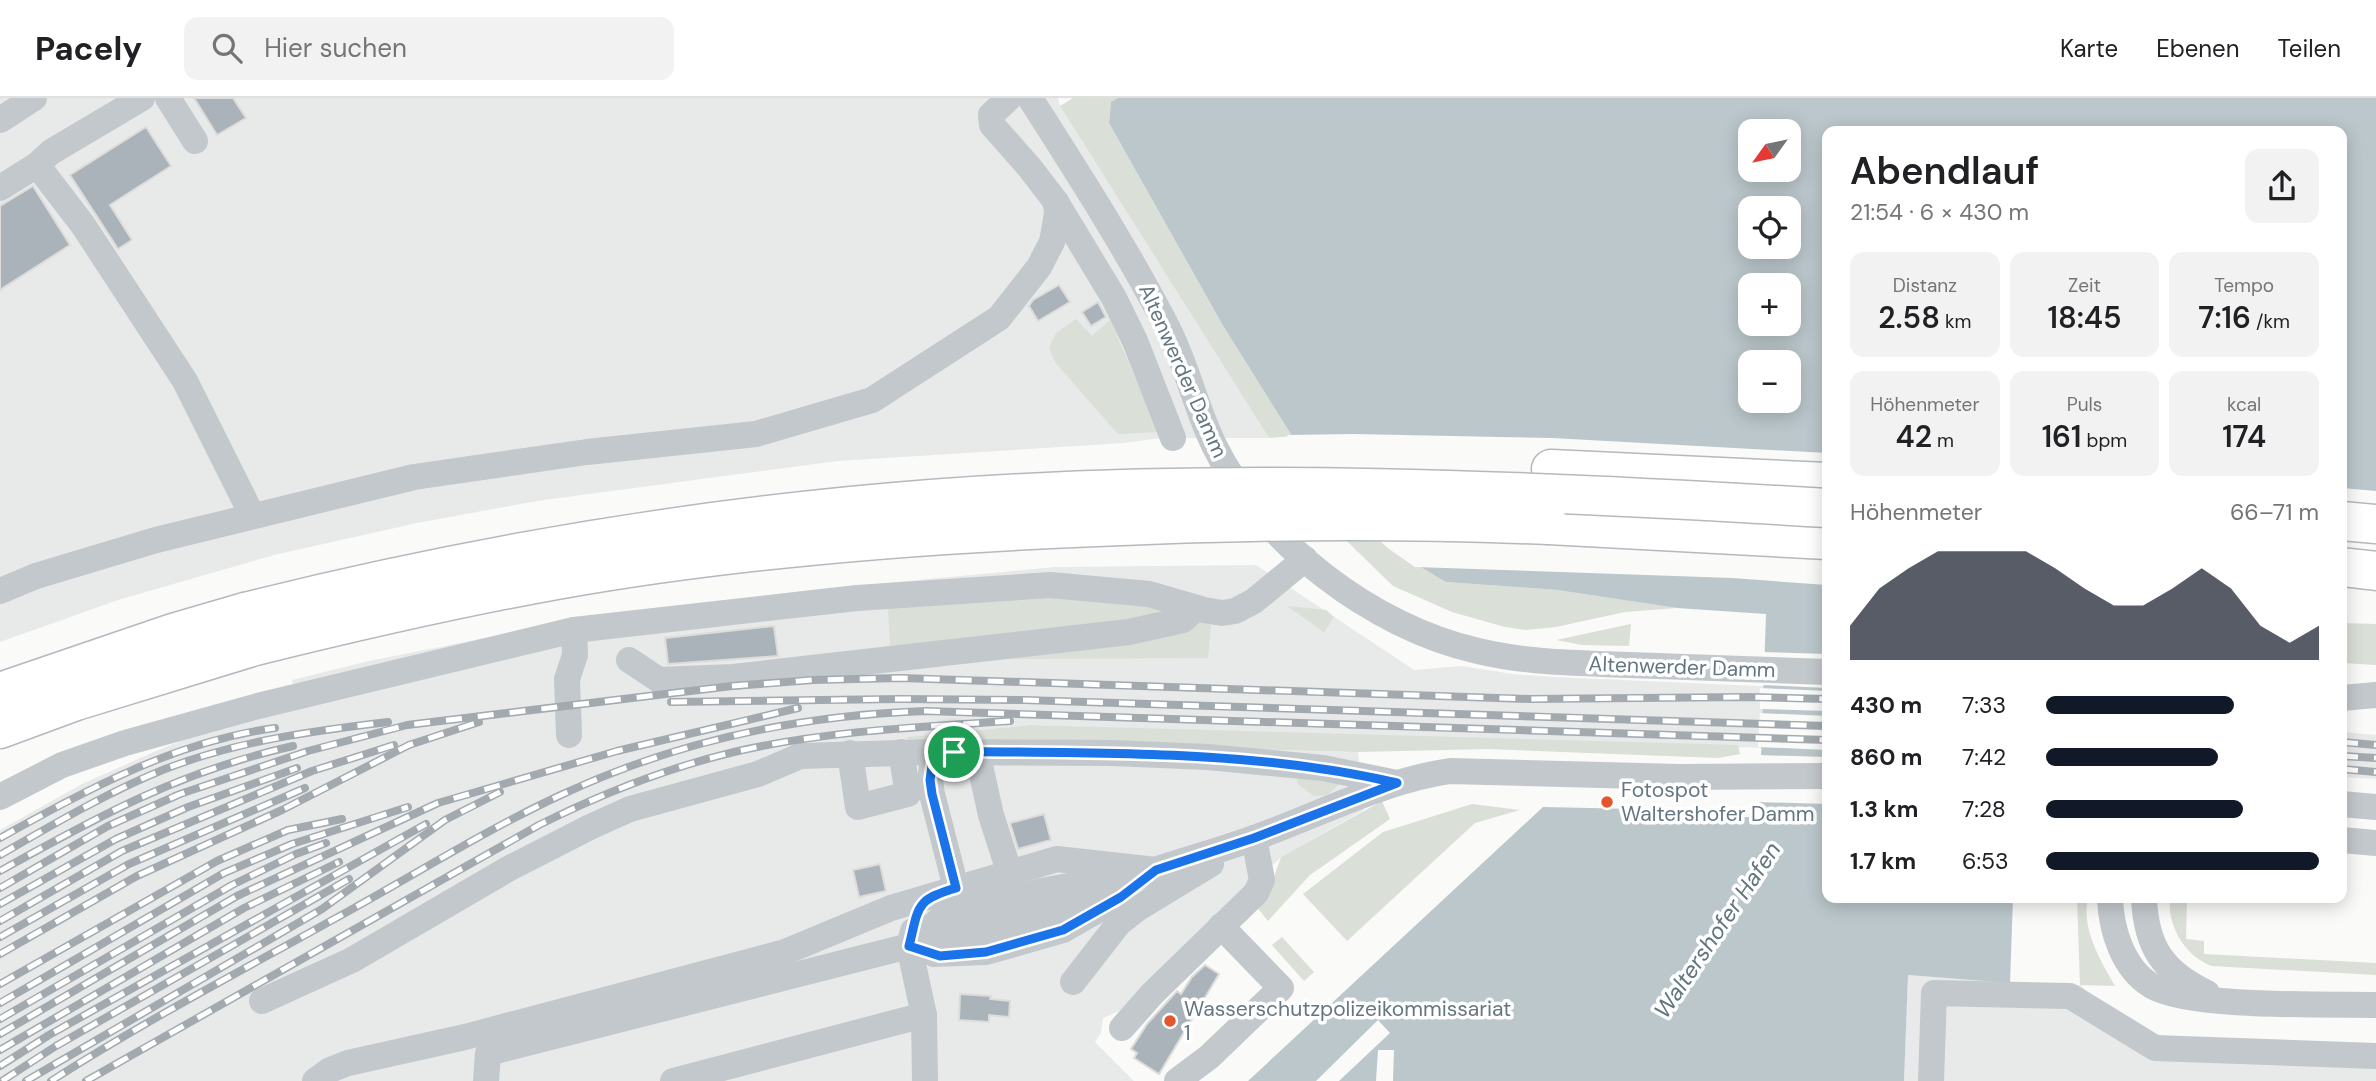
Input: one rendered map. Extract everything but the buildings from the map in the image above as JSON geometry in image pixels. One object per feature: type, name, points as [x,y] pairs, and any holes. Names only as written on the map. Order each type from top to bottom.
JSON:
[{"type":"highway","points":[[0,669],[125,626],[240,591],[381,557],[508,531],[756,495],[1005,473],[1352,466],[1551,469],[1822,482]]},
{"type":"highway","points":[[0,692],[197,626],[381,578],[513,552],[636,532],[819,510],[1056,492],[1283,486],[1550,491],[1822,508]]},
{"type":"highway","points":[[0,729],[76,701],[255,646],[430,605],[564,579],[689,560],[885,538],[1163,524],[1413,521],[1822,540]]},
{"type":"highway","points":[[2347,521],[2376,524]]},
{"type":"highway","points":[[2347,541],[2376,544]]},
{"type":"highway","points":[[2347,568],[2376,571]]},
{"type":"street","points":[[0,120],[34,98]]},
{"type":"street","points":[[5,175],[37,165],[51,152],[142,98]]},
{"type":"street","points":[[167,98],[195,141]]},
{"type":"street","points":[[1009,98],[991,115],[992,125],[1056,202],[1114,298],[1135,341],[1173,438]]},
{"type":"street","name":"Altenwerder Damm","points":[[1030,98],[1140,276],[1167,326],[1214,445],[1225,465],[1266,519],[1305,559],[1356,599],[1388,619],[1429,636],[1475,651],[1527,660],[1822,672]]},
{"type":"street","points":[[37,165],[83,225],[185,382],[252,515]]},
{"type":"street","points":[[0,591],[50,572],[252,515],[414,477],[587,452],[756,434],[872,400],[999,318],[1040,267],[1052,243],[1057,214],[1056,202]]},
{"type":"street","points":[[0,797],[62,765],[125,743],[258,706],[574,631],[857,597],[1050,584],[1149,594],[1222,613],[1235,611],[1264,593],[1305,559]]},
{"type":"street","points":[[629,660],[659,680],[733,677],[1129,632],[1183,620],[1196,608]]},
{"type":"street","points":[[569,735],[567,680],[575,654],[574,631]]},
{"type":"street","points":[[2347,698],[2376,695]]},
{"type":"street","points":[[2347,699],[2376,702]]},
{"type":"street","points":[[849,752],[858,807],[908,793],[901,752]]},
{"type":"street","points":[[262,1000],[352,960],[528,858],[629,809],[758,774],[800,756],[849,752],[955,752],[1208,757],[1323,768],[1397,783]]},
{"type":"street","points":[[955,752],[991,815],[1009,871]]},
{"type":"street","points":[[955,752],[930,780],[932,794],[965,885]]},
{"type":"street","points":[[486,1081],[488,1053],[909,946],[939,920],[1041,891],[1156,870],[1254,838],[1397,783],[1450,771],[1822,776]]},
{"type":"street","points":[[2347,804],[2376,807]]},
{"type":"street","points":[[1122,1028],[1152,994],[1261,886],[1259,854],[1254,838]]},
{"type":"street","points":[[1073,982],[1110,933],[1128,916],[1254,838]]},
{"type":"street","points":[[2347,840],[2376,843]]},
{"type":"street","points":[[349,1081],[434,1052],[465,1037],[785,952],[891,908],[1009,871],[1057,859],[1156,870]]},
{"type":"street","points":[[909,946],[940,956],[986,952],[1063,930],[1121,897],[1156,870]]},
{"type":"street","points":[[925,1081],[924,1015],[909,946],[920,907],[930,896]]},
{"type":"street","points":[[2111,903],[2119,944],[2127,960],[2145,981],[2165,993],[2221,1000],[2376,1005]]},
{"type":"street","points":[[2145,903],[2151,941],[2163,962],[2188,985],[2221,1000]]},
{"type":"street","points":[[1177,1081],[1209,1056],[1281,988],[1221,926]]},
{"type":"street","points":[[1931,1081],[1934,993],[2070,996],[2155,1048],[2376,1056]]},
{"type":"street","points":[[673,1081],[924,1015]]},
{"type":"street","points":[[315,1081],[330,1070],[348,1063],[434,1052]]},
{"type":"shaded area","points":[[0,98],[1058,98],[1060,106],[1269,438],[1160,438],[1124,443],[838,461],[537,501],[417,523],[274,555],[118,600],[0,642]]},
{"type":"shaded area","points":[[1073,98],[1118,98],[1111,102],[1109,123],[1222,324],[1292,436],[1269,438],[1060,106]]},
{"type":"shaded area","points":[[1076,319],[1092,336],[1110,320],[1159,432],[1118,434],[1055,362],[1049,348],[1056,333]]},
{"type":"shaded area","points":[[1329,485],[1446,582],[1557,590],[1677,608],[1625,612],[1556,627],[1526,630],[1452,612],[1393,586],[1319,514]]},
{"type":"shaded area","points":[[1256,565],[1414,670],[1462,666],[1555,677],[1822,689],[1822,750],[1031,725],[907,737],[909,741],[1358,752],[1364,810],[1281,857],[1128,1007],[1103,1018],[1101,1033],[1095,1042],[1134,1081],[0,1081],[0,830],[82,784],[156,751],[231,721],[298,709],[292,680],[369,661],[535,628],[678,606],[812,590],[1055,567]]},
{"type":"shaded area","points":[[1058,591],[1163,600],[1211,625],[1208,658],[1004,659],[1002,641],[890,646],[888,608]]},
{"type":"shaded area","points":[[1287,606],[1326,610],[1334,617],[1324,632]]},
{"type":"shaded area","points":[[2347,623],[2376,624],[2376,665],[2347,663]]},
{"type":"shaded area","points":[[1631,624],[1629,646],[1582,645],[1556,640]]},
{"type":"shaded area","points":[[1031,725],[1738,745],[1740,754],[1718,758],[1488,749],[1358,752],[908,741],[907,737]]},
{"type":"shaded area","points":[[2347,732],[2376,735],[2376,779],[2347,777]]},
{"type":"shaded area","points":[[1295,772],[1340,784],[1327,795],[1314,796],[1298,784]]},
{"type":"shaded area","points":[[1382,801],[1390,819],[1310,875],[1268,921],[1256,906],[1269,891],[1281,857]]},
{"type":"shaded area","points":[[1472,804],[1520,810],[1475,823],[1347,941],[1303,894],[1383,832]]},
{"type":"shaded area","points":[[2077,903],[2088,903],[2090,932],[2098,955],[2115,986],[2080,985]]},
{"type":"shaded area","points":[[2170,903],[2187,903],[2186,939],[2204,941],[2204,954],[2376,963],[2376,975],[2212,966],[2194,955],[2180,939]]},
{"type":"shaded area","points":[[1282,937],[1314,972],[1304,981],[1272,945]]},
{"type":"shaded area","points":[[1908,975],[2080,985],[2102,1006],[2151,1033],[2182,1039],[2376,1044],[2376,1081],[1904,1081]]},
{"type":"water","name":"Waltershofer Hafen","points":[[1118,98],[2376,98],[2376,491],[2347,488],[2347,126],[1822,126],[1822,903],[2013,903],[2010,983],[1908,975],[1904,1081],[1248,1081],[1543,807],[1683,810],[1713,817],[1759,817],[1766,614],[1677,608],[1557,590],[1446,582],[1421,567],[1292,436],[1222,324],[1109,123],[1111,102]]},
{"type":"pier","points":[[1287,435],[1552,438],[1822,453],[1822,517],[1327,487]]},
{"type":"pier","points":[[1354,518],[1822,522],[1822,585],[1732,578],[1415,567],[1389,549]]},
{"type":"pier","points":[[1762,652],[1822,654],[1822,688],[1761,685]]},
{"type":"pier","points":[[1760,688],[1822,691],[1822,711],[1760,709]]},
{"type":"pier","points":[[1760,713],[1822,716],[1822,750],[1758,747]]},
{"type":"pier","points":[[1758,755],[1822,757],[1822,804],[1756,802]]},
{"type":"pier","points":[[1378,1020],[1390,1033],[1339,1081],[1316,1081]]},
{"type":"pier","points":[[1378,1050],[1394,1050],[1393,1081],[1376,1081]]},
{"type":"railway","points":[[0,888],[108,826],[180,794],[308,751],[407,725],[732,686],[813,680],[901,678],[1529,699],[1822,699]]},
{"type":"railway","points":[[671,702],[1024,700],[1822,726]]},
{"type":"railway","points":[[0,1034],[237,896],[438,803],[617,751],[798,708]]},
{"type":"railway","points":[[51,1081],[157,1017],[534,808],[606,775],[650,759],[740,734],[786,725],[833,718],[926,711],[1822,740]]},
{"type":"railway","points":[[86,1081],[539,825],[635,783],[709,758],[802,739],[1010,721]]},
{"type":"railway","points":[[0,855],[81,809],[192,759],[275,738],[388,722]]},
{"type":"railway","points":[[0,954],[137,876],[282,810],[409,745],[479,722]]},
{"type":"railway","points":[[0,838],[99,785],[167,756],[202,744],[275,728]]},
{"type":"railway","points":[[2347,742],[2376,745]]},
{"type":"railway","points":[[0,921],[122,851],[312,771],[394,745]]},
{"type":"railway","points":[[0,871],[107,814],[177,782],[252,756],[293,746]]},
{"type":"railway","points":[[2347,756],[2376,758]]},
{"type":"railway","points":[[0,904],[116,839],[188,807],[297,768]]},
{"type":"railway","points":[[2347,769],[2376,772]]},
{"type":"railway","points":[[0,937],[129,864],[305,788]]},
{"type":"railway","points":[[26,1081],[322,909],[445,820],[500,792]]},
{"type":"railway","points":[[0,1003],[224,873],[292,844],[408,807]]},
{"type":"railway","points":[[0,984],[217,861],[288,830],[342,819]]},
{"type":"railway","points":[[0,1066],[49,1035],[426,824]]},
{"type":"railway","points":[[0,1019],[232,885],[296,854],[326,843]]},
{"type":"railway","points":[[0,1050],[244,908],[339,862]]},
{"type":"railway","points":[[2,1081],[56,1046],[349,879]]},
{"type":"place","name":"Fotospot Waltershofer Damm","points":[[1607,802]]},
{"type":"place","name":"Wasserschutzpolizeikommissariat 1","points":[[1170,1021]]},
{"type":"route","points":[[934,751],[954,752],[1112,753],[1208,757],[1323,768],[1397,783],[1254,838],[1156,870],[1121,897],[1063,930],[986,952],[940,956],[909,946],[923,901],[956,888],[930,780],[934,751]]}]
